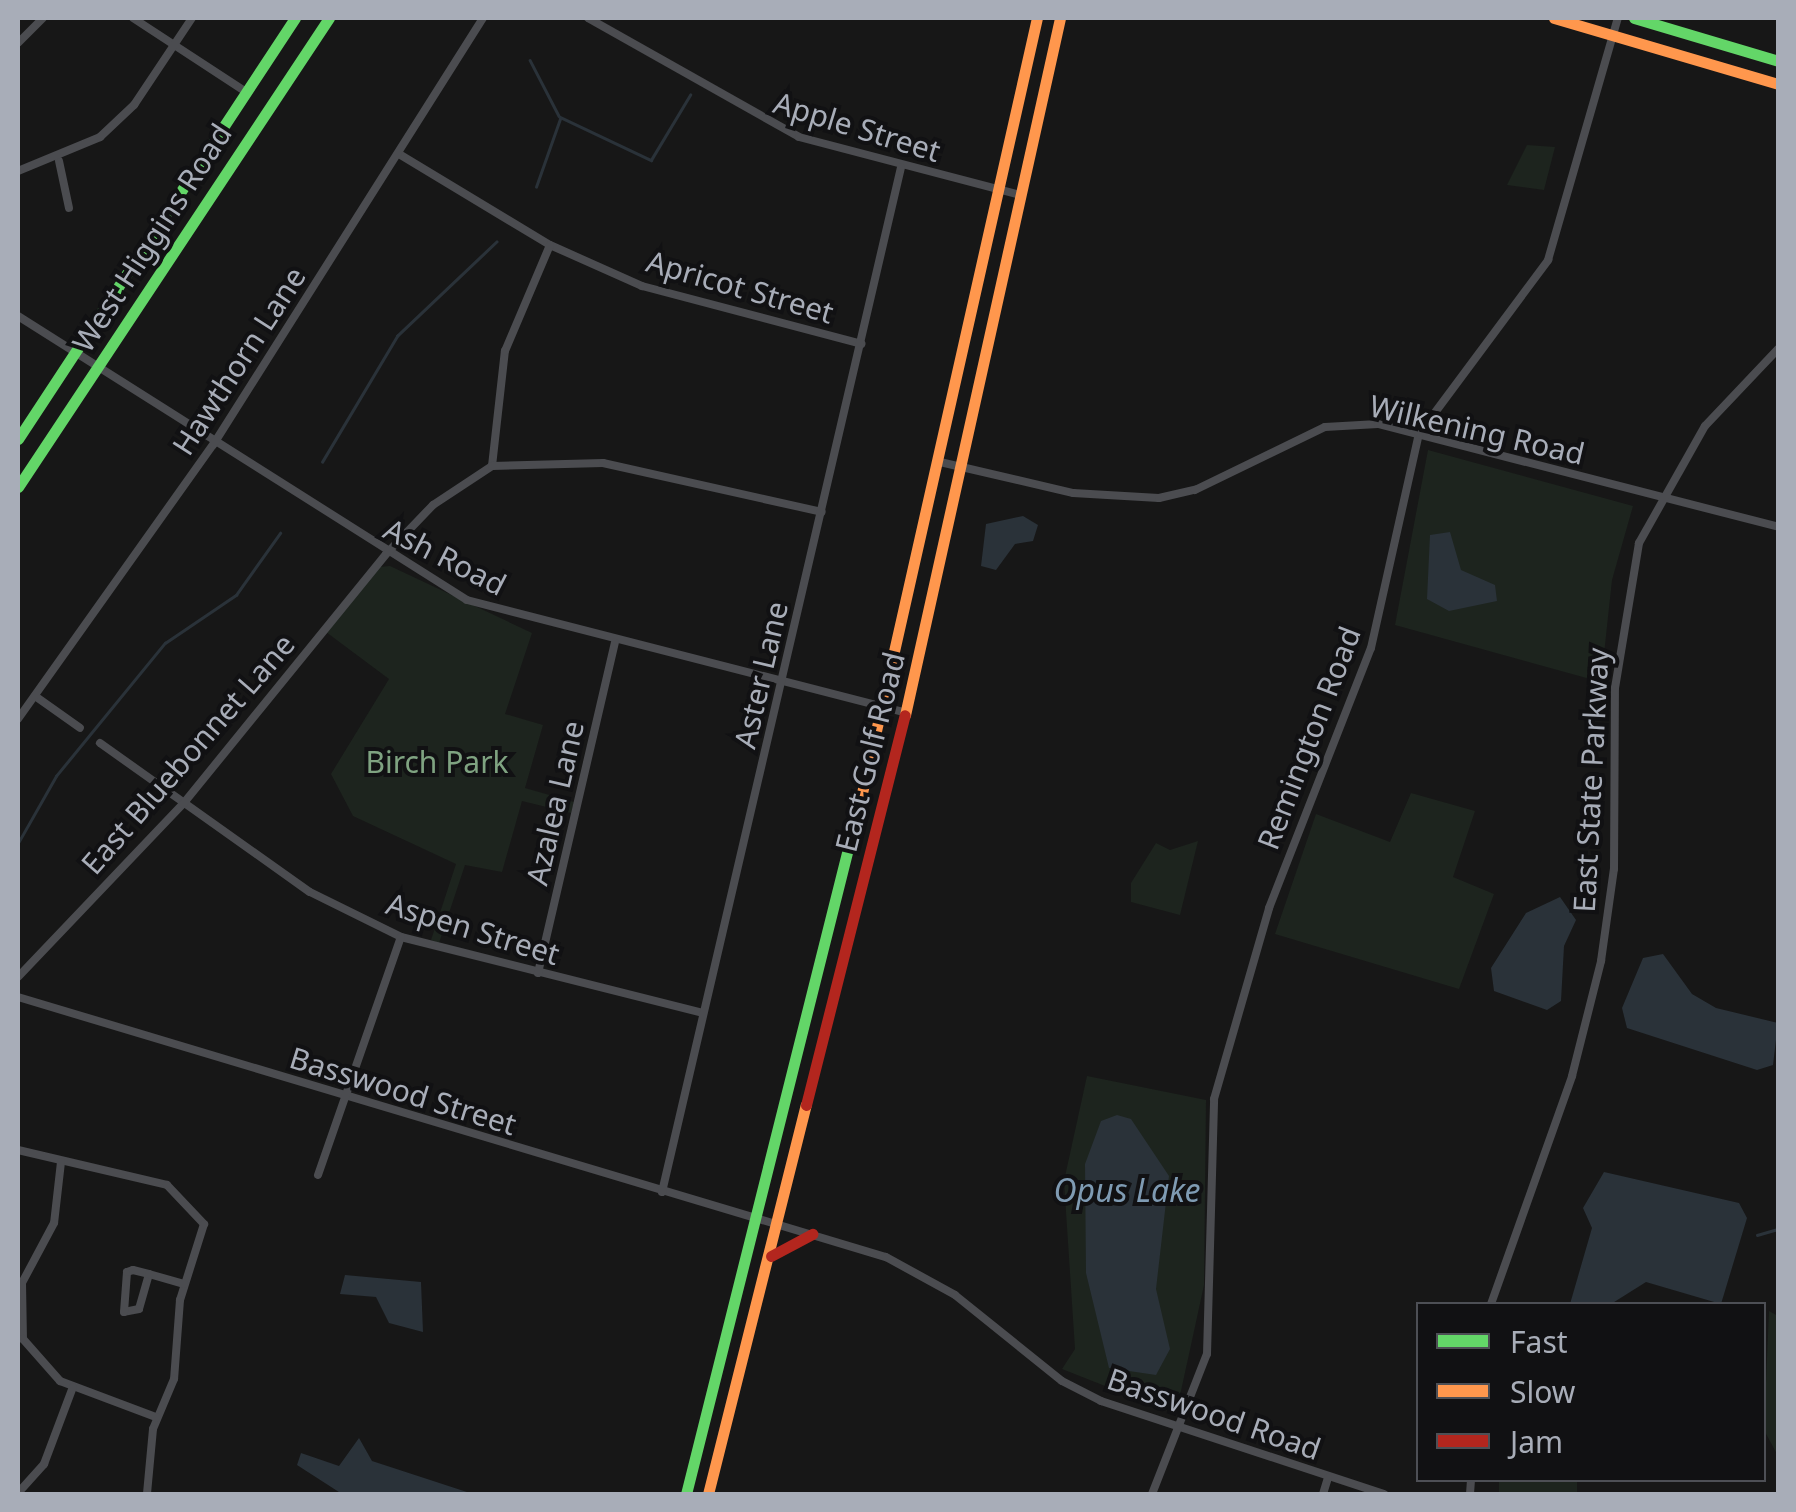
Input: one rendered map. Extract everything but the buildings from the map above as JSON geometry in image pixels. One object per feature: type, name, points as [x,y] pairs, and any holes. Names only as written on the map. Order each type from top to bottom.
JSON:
[{"type":"main road","name":"West Higgins Road","points":[[18,438],[295,18]]},
{"type":"main road","name":"West Higgins Road","points":[[18,487],[329,18]]},
{"type":"main road","name":"East Golf Road","points":[[686,1494],[759,1218],[884,707],[1037,18]]},
{"type":"main road","name":"East Golf Road","points":[[708,1494],[906,712],[1060,18]]},
{"type":"main road","points":[[1554,18],[1778,84]]},
{"type":"main road","points":[[1634,18],[1778,61]]},
{"type":"main road","points":[[766,1262],[786,1241],[812,1234]]},
{"type":"street","points":[[18,43],[43,18]]},
{"type":"street","points":[[133,18],[246,92]]},
{"type":"street","points":[[18,171],[59,161],[134,105],[192,18]]},
{"type":"street","name":"Hawthorn Lane","points":[[18,719],[212,445],[482,18]]},
{"type":"street","name":"Apple Street","points":[[588,18],[742,113],[901,167],[1020,195]]},
{"type":"street","name":"Remington Road","points":[[1152,1494],[1183,1430],[1214,1303],[1217,1086],[1269,908],[1371,648],[1420,434],[1548,260],[1618,18]]},
{"type":"street","name":"Apricot Street","points":[[399,154],[550,245],[685,302],[861,344]]},
{"type":"street","points":[[59,161],[69,208]]},
{"type":"street","name":"Aster Lane","points":[[662,1192],[901,167]]},
{"type":"street","points":[[550,245],[505,350],[492,466],[603,463],[822,512]]},
{"type":"street","name":"Ash Road","points":[[18,316],[212,445],[467,600],[615,643],[906,712]]},
{"type":"street","name":"East State Parkway","points":[[1492,1302],[1572,1076],[1601,961],[1626,590],[1661,497],[1705,426],[1778,349]]},
{"type":"street","name":"Wilkening Road","points":[[940,462],[1073,493],[1159,498],[1195,490],[1324,426],[1420,434],[1778,527]]},
{"type":"street","name":"East Bluebonnet Lane","points":[[18,977],[183,804],[386,554],[433,505],[492,466]]},
{"type":"street","name":"Azalea Lane","points":[[538,973],[615,643]]},
{"type":"street","points":[[35,696],[80,728]]},
{"type":"street","name":"Aspen Street","points":[[100,743],[310,892],[401,938],[703,1013]]},
{"type":"street","points":[[318,1175],[342,1096],[401,938]]},
{"type":"street","name":"Basswood Street","points":[[18,997],[662,1192],[776,1222]]},
{"type":"street","points":[[18,1150],[167,1185],[195,1204],[204,1236],[184,1284],[174,1379],[156,1417],[147,1494]]},
{"type":"street","points":[[61,1162],[54,1223],[18,1306],[20,1340],[42,1367],[73,1387],[156,1417]]},
{"type":"street","name":"Basswood Road","points":[[776,1222],[910,1269],[1062,1382],[1183,1430],[1384,1494]]},
{"type":"street","points":[[149,1274],[139,1309],[124,1312],[124,1278],[149,1274],[184,1284]]},
{"type":"street","points":[[18,1493],[44,1464],[73,1387]]},
{"type":"street","points":[[1322,1494],[1328,1478]]},
{"type":"green space","points":[[1527,145],[1555,147],[1544,190],[1507,185]]},
{"type":"green space","points":[[1428,450],[1633,506],[1612,580],[1601,682],[1395,625]]},
{"type":"green space","name":"Birch Park","points":[[390,566],[532,633],[505,714],[543,725],[525,788],[574,802],[571,813],[522,801],[502,872],[465,865],[439,943],[431,940],[456,864],[353,816],[331,774],[389,679],[326,632],[379,567]]},
{"type":"green space","points":[[1411,793],[1475,811],[1453,877],[1494,894],[1459,989],[1275,934],[1316,814],[1390,842]]},
{"type":"green space","points":[[1198,841],[1180,915],[1131,902],[1131,883],[1156,843],[1170,850]]},
{"type":"green space","points":[[1087,1076],[1206,1100],[1204,1285],[1176,1414],[1062,1369],[1075,1349],[1064,1181]]},
{"type":"green space","points":[[1769,1311],[1778,1316],[1778,1456],[1766,1434]]},
{"type":"green space","points":[[1499,1482],[1577,1482],[1577,1494],[1499,1494]]},
{"type":"water","points":[[1023,516],[1038,525],[1033,541],[1015,544],[996,570],[981,566],[986,524]]},
{"type":"water","points":[[1450,532],[1461,570],[1495,585],[1497,601],[1449,611],[1427,599],[1430,535]]},
{"type":"water","points":[[1560,897],[1576,920],[1564,946],[1561,1001],[1547,1010],[1494,991],[1491,968],[1526,913]]},
{"type":"water","points":[[1663,954],[1692,994],[1716,1008],[1778,1023],[1773,1065],[1757,1070],[1627,1028],[1622,1008],[1643,958]]},
{"type":"water","name":"Opus Lake","points":[[1117,1115],[1131,1119],[1169,1176],[1156,1289],[1170,1349],[1156,1375],[1109,1368],[1086,1273],[1085,1164],[1101,1121]]},
{"type":"water","points":[[1604,1172],[1739,1203],[1747,1218],[1722,1302],[1646,1282],[1614,1302],[1571,1302],[1592,1228],[1583,1208]]},
{"type":"water","points":[[345,1275],[421,1282],[423,1332],[389,1323],[376,1297],[340,1294]]},
{"type":"water","points":[[359,1438],[372,1461],[473,1494],[342,1494],[297,1465],[301,1453],[339,1466]]},
{"type":"waterway","points":[[530,60],[559,116]]},
{"type":"waterway","points":[[560,117],[651,160],[690,95]]},
{"type":"waterway","points":[[536,187],[560,119]]},
{"type":"waterway","points":[[322,462],[397,336],[496,242]]},
{"type":"waterway","points":[[18,843],[56,776],[165,643],[236,595],[280,533]]},
{"type":"waterway","points":[[1757,1235],[1778,1229]]},
{"type":"traffic: fast","points":[[18,439],[295,18]]},
{"type":"traffic: fast","points":[[18,487],[329,18]]},
{"type":"traffic: fast","points":[[1634,18],[1778,61]]},
{"type":"traffic: fast","points":[[686,1494],[862,793]]},
{"type":"traffic: slow","points":[[862,793],[1037,18]]},
{"type":"traffic: slow","points":[[905,715],[1060,18]]},
{"type":"traffic: slow","points":[[1554,18],[1778,84]]},
{"type":"traffic: slow","points":[[708,1494],[806,1105]]},
{"type":"traffic: jam","points":[[806,1105],[905,715]]},
{"type":"traffic: jam","points":[[771,1256],[812,1234]]}]
